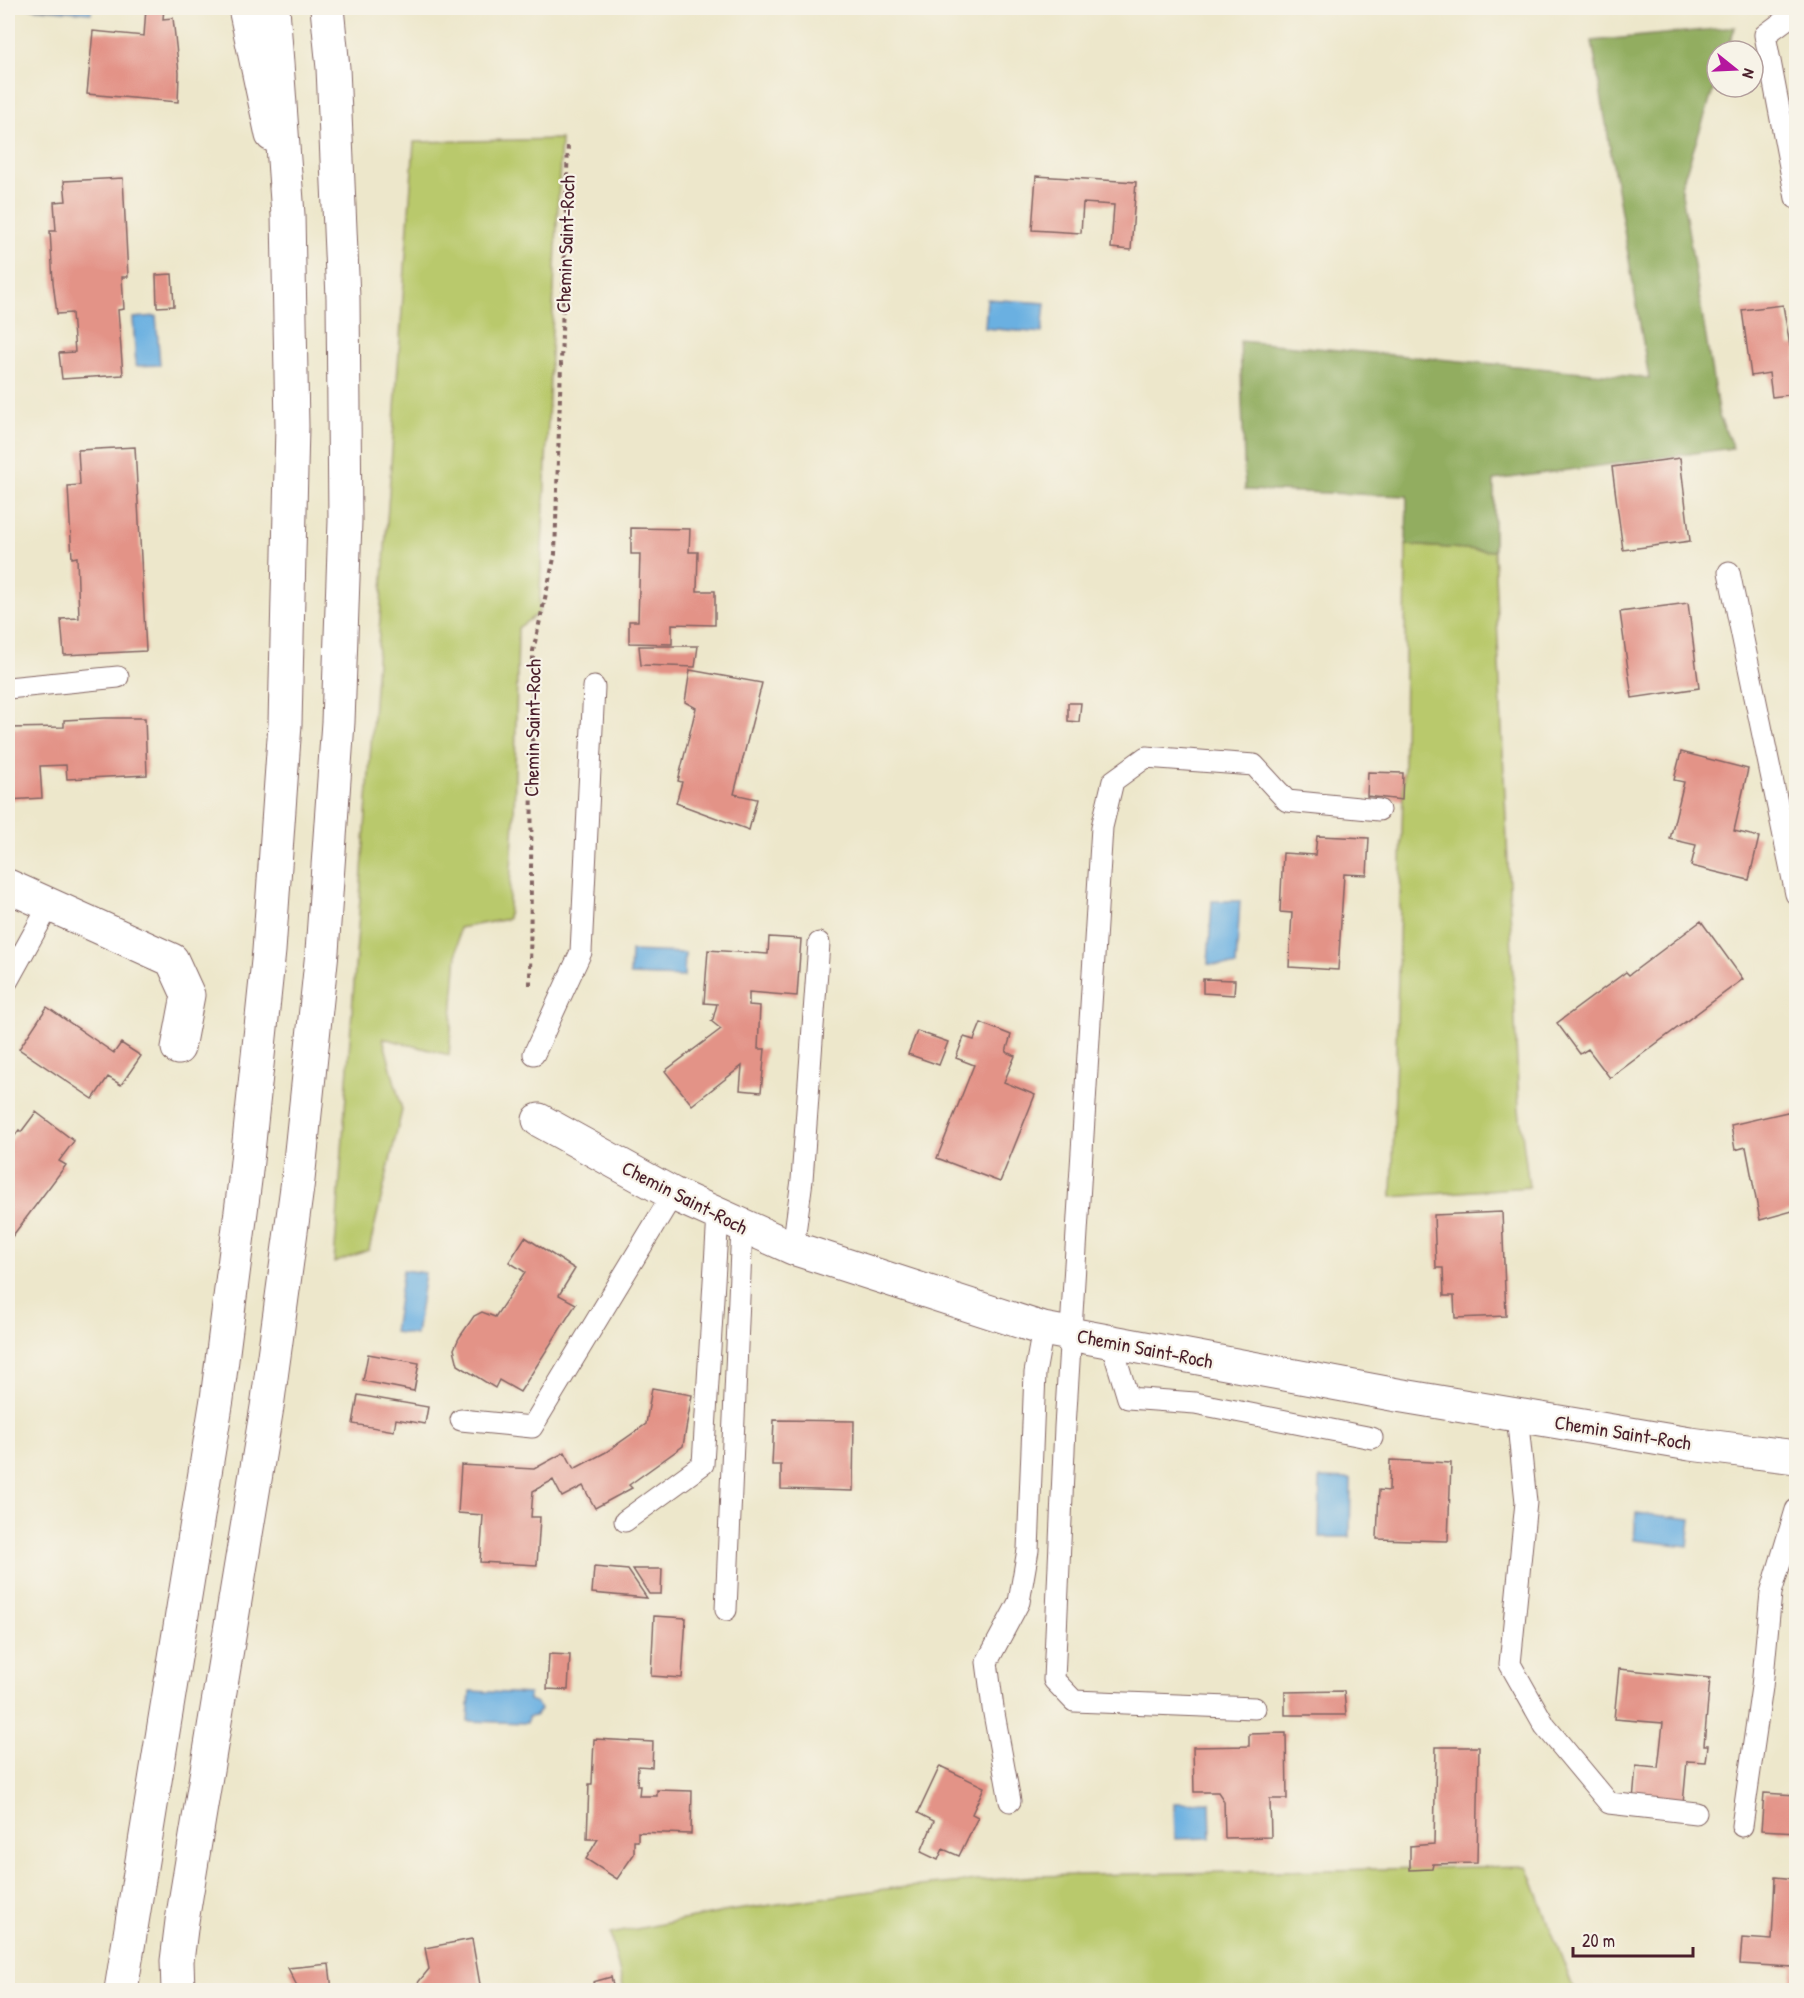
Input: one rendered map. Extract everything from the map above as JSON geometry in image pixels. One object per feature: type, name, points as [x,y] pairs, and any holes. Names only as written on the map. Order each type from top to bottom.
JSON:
[{"type":"main road","points":[[245,8],[288,214]]},
{"type":"main road","points":[[121,1990],[217,1399],[245,1180],[269,951],[285,724],[292,426],[288,214],[273,8]]},
{"type":"main road","points":[[178,1990],[177,1961],[182,1921],[265,1418],[297,1191],[322,952],[338,722],[345,521],[343,298],[333,68],[327,8]]},
{"type":"main road","points":[[8,886],[172,960],[188,995],[178,1048]]},
{"type":"main road","name":"Chemin Saint-Roch","points":[[539,1120],[673,1194],[793,1248],[1057,1332],[1398,1395],[1690,1444],[1797,1457]]},
{"type":"lane","points":[[1797,12],[1765,35],[1797,198]]},
{"type":"lane","points":[[1729,572],[1797,894]]},
{"type":"lane","points":[[8,688],[118,677]]},
{"type":"lane","points":[[534,1053],[581,952],[594,687]]},
{"type":"lane","points":[[1255,1708],[1074,1701],[1054,1680],[1065,1427],[1057,1332],[1102,827],[1113,780],[1146,757],[1254,765],[1287,801],[1379,810]]},
{"type":"lane","points":[[8,980],[50,904]]},
{"type":"lane","points":[[793,1248],[802,1180],[819,944]]},
{"type":"lane","points":[[461,1420],[532,1427],[673,1194]]},
{"type":"lane","points":[[625,1521],[704,1464],[730,1221]]},
{"type":"lane","points":[[726,1610],[730,1221]]},
{"type":"lane","points":[[1010,1801],[987,1662],[1019,1602],[1028,1550],[1035,1373],[1057,1332]]},
{"type":"lane","points":[[1111,1342],[1128,1398],[1195,1403],[1372,1438]]},
{"type":"lane","points":[[1517,1415],[1526,1502],[1510,1664],[1545,1726],[1609,1803],[1696,1813]]},
{"type":"lane","points":[[1742,1826],[1762,1687],[1771,1593],[1797,1509]]},
{"type":"path","name":"Chemin Saint-Roch","points":[[530,988],[533,651],[555,554],[568,142]]},
{"type":"green space","points":[[1735,27],[1731,39],[1705,39],[1705,99],[1710,99],[1681,187],[1719,416],[1733,448],[1494,480],[1494,551],[1406,545],[1407,496],[1245,490],[1240,341],[1649,378],[1592,41]]},
{"type":"green space","points":[[561,139],[539,613],[518,628],[514,821],[508,919],[459,928],[449,1055],[383,1038],[402,1110],[369,1250],[334,1263],[414,142]]},
{"type":"green space","points":[[1406,545],[1494,551],[1519,1109],[1529,1187],[1392,1197],[1404,756]]},
{"type":"green space","points":[[1527,1866],[1574,1990],[624,1990],[610,1934],[729,1911],[885,1889],[1036,1876]]},
{"type":"water","points":[[28,8],[92,8],[91,13]]},
{"type":"water","points":[[987,299],[1045,303],[1042,333],[985,328]]},
{"type":"water","points":[[156,316],[160,365],[136,366],[133,318]]},
{"type":"water","points":[[1212,901],[1240,901],[1236,966],[1208,964]]},
{"type":"water","points":[[631,951],[685,953],[684,977],[630,975]]},
{"type":"water","points":[[403,1270],[425,1273],[416,1335],[394,1332]]},
{"type":"water","points":[[1320,1478],[1351,1479],[1350,1537],[1319,1537]]},
{"type":"water","points":[[1636,1513],[1691,1519],[1688,1546],[1634,1540]]},
{"type":"water","points":[[470,1691],[529,1694],[529,1700],[537,1703],[540,1710],[535,1716],[528,1717],[527,1723],[468,1721]]},
{"type":"water","points":[[1210,1802],[1211,1838],[1175,1839],[1174,1803]]},
{"type":"building","points":[[146,8],[164,8],[163,19],[173,18],[179,73],[178,102],[87,94],[93,31],[144,36]]},
{"type":"building","points":[[8,150],[12,150],[12,162],[8,162]]},
{"type":"building","points":[[1036,176],[1136,182],[1131,250],[1111,248],[1114,205],[1083,203],[1081,233],[1032,230]]},
{"type":"building","points":[[123,178],[128,277],[122,277],[124,309],[118,310],[123,375],[62,379],[59,353],[75,352],[72,313],[57,314],[50,231],[56,231],[54,202],[66,201],[64,181]]},
{"type":"building","points":[[172,274],[174,306],[157,307],[156,275]]},
{"type":"building","points":[[1783,305],[1790,346],[1796,345],[1796,394],[1772,397],[1769,373],[1751,376],[1742,310]]},
{"type":"building","points":[[135,447],[146,651],[64,655],[61,619],[79,618],[77,557],[72,558],[68,486],[80,485],[78,450]]},
{"type":"building","points":[[1680,458],[1690,541],[1623,550],[1612,467]]},
{"type":"building","points":[[631,528],[690,529],[689,552],[698,552],[697,591],[715,591],[715,625],[672,624],[672,644],[629,643],[629,621],[638,621],[640,554],[631,554]]},
{"type":"building","points":[[1688,603],[1699,688],[1632,698],[1620,612]]},
{"type":"building","points":[[639,646],[698,646],[695,667],[641,665]]},
{"type":"building","points":[[690,670],[762,683],[734,794],[757,799],[749,830],[676,803],[682,782],[678,781],[696,708],[685,702]]},
{"type":"building","points":[[1068,703],[1081,703],[1079,722],[1068,721]]},
{"type":"building","points":[[145,718],[147,775],[67,779],[66,765],[40,766],[42,798],[8,800],[8,728],[64,727],[64,720]]},
{"type":"building","points":[[1681,752],[1748,769],[1734,831],[1759,837],[1749,880],[1691,866],[1696,845],[1670,839],[1684,782],[1674,780]]},
{"type":"building","points":[[1368,772],[1403,773],[1402,800],[1367,796]]},
{"type":"building","points":[[1317,836],[1369,838],[1367,875],[1344,874],[1338,970],[1289,967],[1292,913],[1280,912],[1283,853],[1315,855]]},
{"type":"building","points":[[1701,921],[1743,979],[1610,1078],[1588,1049],[1580,1054],[1557,1023],[1626,972],[1629,975]]},
{"type":"building","points":[[769,937],[801,939],[797,996],[749,992],[749,1005],[760,1006],[758,1049],[765,1049],[761,1092],[740,1090],[742,1066],[692,1105],[665,1071],[721,1029],[711,1021],[717,1004],[704,1003],[708,950],[768,954]]},
{"type":"building","points":[[1203,979],[1235,980],[1234,995],[1203,993]]},
{"type":"building","points":[[47,1007],[114,1053],[121,1043],[141,1056],[121,1085],[108,1077],[93,1099],[19,1049]]},
{"type":"building","points":[[981,1023],[1011,1035],[1006,1052],[1015,1056],[1004,1082],[1035,1095],[1000,1182],[937,1158],[974,1065],[956,1058],[964,1037],[974,1040]]},
{"type":"building","points":[[917,1031],[948,1042],[939,1065],[908,1054]]},
{"type":"building","points":[[1796,1110],[1796,1135],[1794,1135],[1796,1210],[1760,1220],[1746,1147],[1735,1150],[1731,1125]]},
{"type":"building","points":[[36,1112],[74,1141],[59,1161],[66,1165],[8,1242],[8,1145]]},
{"type":"building","points":[[1502,1212],[1506,1316],[1455,1318],[1454,1296],[1444,1296],[1443,1268],[1436,1268],[1434,1215]]},
{"type":"building","points":[[525,1237],[575,1269],[559,1295],[576,1304],[520,1392],[499,1380],[495,1388],[458,1365],[454,1349],[474,1316],[482,1312],[495,1317],[525,1272],[509,1262]]},
{"type":"building","points":[[368,1354],[419,1363],[414,1391],[363,1381]]},
{"type":"building","points":[[652,1388],[692,1395],[683,1446],[629,1485],[632,1488],[595,1508],[583,1486],[562,1497],[553,1480],[533,1491],[531,1517],[540,1517],[537,1565],[480,1562],[483,1515],[458,1513],[461,1465],[534,1469],[565,1452],[574,1469],[606,1452],[646,1424]]},
{"type":"building","points":[[358,1395],[428,1407],[425,1424],[396,1419],[394,1431],[353,1424]]},
{"type":"building","points":[[774,1420],[854,1421],[853,1491],[781,1489],[781,1465],[772,1465]]},
{"type":"building","points":[[1390,1460],[1451,1463],[1448,1541],[1377,1539],[1379,1490],[1389,1491]]},
{"type":"building","points":[[594,1567],[628,1570],[647,1598],[592,1593]]},
{"type":"building","points":[[633,1569],[662,1569],[661,1594],[649,1594]]},
{"type":"building","points":[[654,1616],[686,1618],[682,1678],[651,1676]]},
{"type":"building","points":[[549,1654],[570,1655],[568,1690],[547,1689]]},
{"type":"building","points":[[1619,1669],[1710,1678],[1704,1745],[1708,1745],[1706,1762],[1687,1761],[1683,1804],[1633,1800],[1636,1766],[1658,1768],[1663,1723],[1614,1719]]},
{"type":"building","points":[[1344,1691],[1346,1715],[1285,1715],[1285,1692]]},
{"type":"building","points":[[1286,1733],[1287,1799],[1270,1799],[1271,1837],[1225,1838],[1224,1801],[1218,1792],[1194,1792],[1193,1747],[1249,1746],[1249,1734]]},
{"type":"building","points":[[594,1739],[653,1742],[652,1767],[638,1766],[639,1796],[657,1796],[657,1790],[692,1791],[691,1834],[638,1832],[638,1841],[634,1841],[634,1854],[617,1879],[586,1859],[598,1839],[587,1839],[589,1784],[592,1784]]},
{"type":"building","points":[[1436,1747],[1479,1747],[1477,1863],[1433,1864],[1432,1869],[1410,1870],[1410,1846],[1434,1844]]},
{"type":"building","points":[[940,1766],[984,1787],[972,1814],[978,1817],[959,1856],[943,1849],[938,1860],[921,1852],[934,1821],[918,1813]]},
{"type":"building","points":[[1764,1793],[1796,1795],[1796,1832],[1761,1830]]},
{"type":"building","points":[[1775,1877],[1796,1879],[1796,1990],[1790,1990],[1793,1967],[1740,1964],[1742,1938],[1772,1940]]},
{"type":"building","points":[[472,1939],[481,1990],[412,1990],[429,1969],[425,1948]]},
{"type":"building","points":[[329,1964],[332,1990],[299,1990],[288,1968]]},
{"type":"building","points":[[611,1977],[614,1990],[595,1990],[593,1982]]}]
